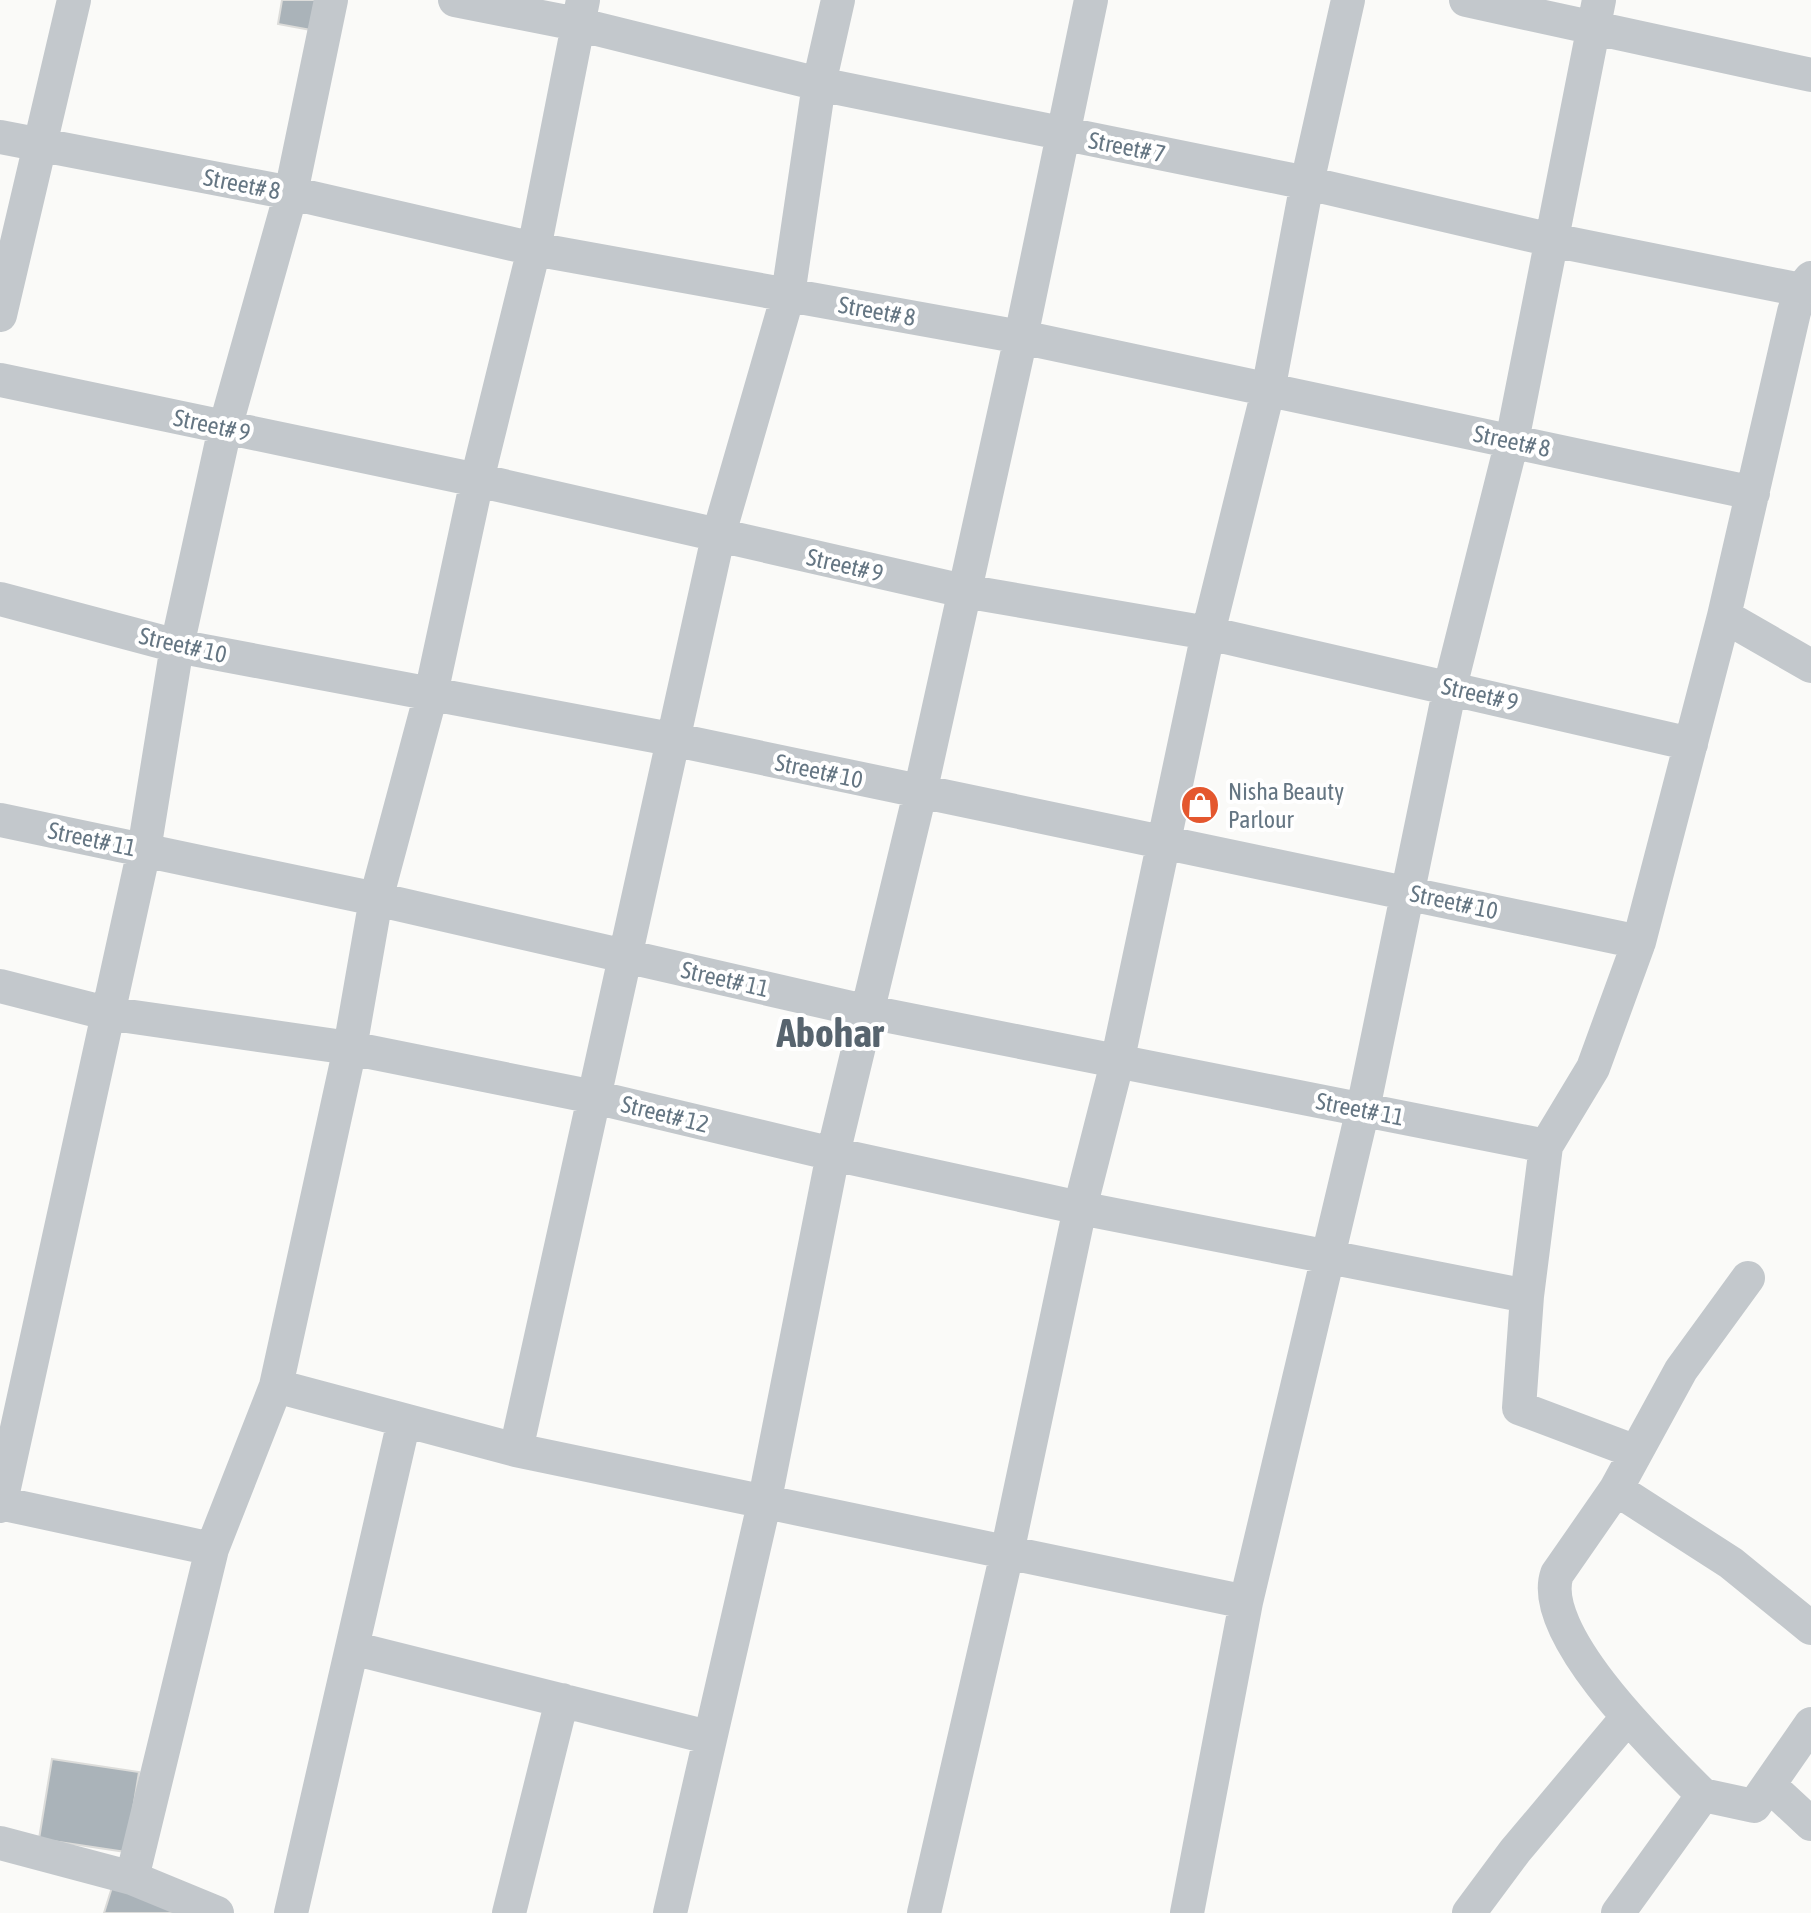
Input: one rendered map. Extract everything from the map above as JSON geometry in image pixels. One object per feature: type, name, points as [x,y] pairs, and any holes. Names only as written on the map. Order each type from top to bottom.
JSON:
[{"type":"street","points":[[0,315],[74,0]]},
{"type":"street","points":[[212,1549],[0,1504],[144,850],[177,646],[225,428],[291,193],[331,0]]},
{"type":"street","name":"Street# 7","points":[[455,0],[580,12],[819,84],[1307,183],[1552,240],[1806,284]]},
{"type":"street","points":[[516,1450],[676,740],[718,537],[788,295],[819,84],[838,0]]},
{"type":"street","points":[[670,1913],[764,1504],[833,1154],[920,793],[1021,337],[1091,0]]},
{"type":"street","points":[[924,1913],[1007,1553],[1080,1208],[1117,1063],[1208,633],[1268,391],[1307,183],[1348,0]]},
{"type":"street","points":[[1466,0],[1596,13],[1811,75]]},
{"type":"street","points":[[132,1878],[212,1549],[276,1386],[350,1048],[376,899],[431,694],[477,480],[534,249],[580,12]]},
{"type":"street","points":[[1187,1913],[1246,1602],[1363,1109],[1450,687],[1512,441],[1596,13]]},
{"type":"street","name":"Street# 8","points":[[0,137],[291,193],[534,249],[1021,337],[1753,493]]},
{"type":"street","points":[[1636,1452],[1519,1408],[1527,1296],[1546,1146],[1593,1068],[1639,942],[1806,284]]},
{"type":"street","name":"Street# 9","points":[[0,380],[477,480],[964,591],[1208,633],[1691,744]]},
{"type":"street","name":"Street# 10","points":[[0,599],[177,646],[676,740],[1639,942]]},
{"type":"street","points":[[1724,616],[1811,666]]},
{"type":"street","name":"Street# 11","points":[[0,820],[376,899],[869,1012],[1546,1146]]},
{"type":"street","name":"Street# 12","points":[[0,986],[106,1013],[350,1048],[594,1097],[1080,1208],[1527,1296]]},
{"type":"street","points":[[1748,1278],[1681,1370],[1616,1489],[1557,1574],[1552,1588],[1555,1607],[1602,1688],[1626,1719],[1703,1795],[1754,1806],[1811,1724]]},
{"type":"street","points":[[276,1386],[516,1450],[1246,1602]]},
{"type":"street","points":[[291,1913],[404,1421]]},
{"type":"street","points":[[1616,1489],[1731,1563],[1811,1628]]},
{"type":"street","points":[[352,1648],[708,1737]]},
{"type":"street","points":[[509,1913],[562,1700]]},
{"type":"street","points":[[1469,1913],[1515,1851],[1626,1719]]},
{"type":"street","points":[[1769,1785],[1811,1824]]},
{"type":"street","points":[[1618,1913],[1703,1795]]},
{"type":"street","points":[[0,1843],[132,1878],[217,1913]]},
{"type":"building","points":[[282,0],[316,0],[311,30],[278,24]]},
{"type":"building","points":[[52,1759],[139,1772],[126,1852],[39,1839]]},
{"type":"building","points":[[113,1884],[201,1913],[104,1913]]},
{"type":"place","name":"Nisha Beauty Parlour","points":[[1200,805]]},
{"type":"district","name":"Abohar","points":[[830,1032]]}]
